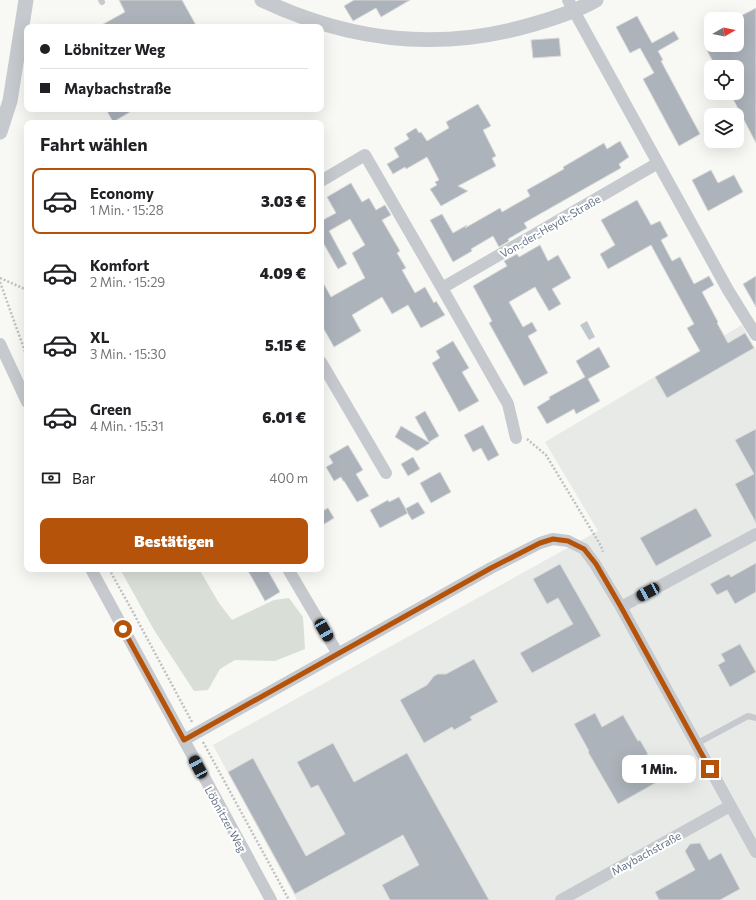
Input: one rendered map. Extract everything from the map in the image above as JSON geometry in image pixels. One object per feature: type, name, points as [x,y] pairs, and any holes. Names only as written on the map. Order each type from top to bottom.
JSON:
[{"type":"street","points":[[0,132],[10,101],[26,0]]},
{"type":"street","points":[[262,0],[323,24]]},
{"type":"street","points":[[324,24],[376,36],[411,40],[446,40],[492,35],[546,21],[570,5],[596,0]]},
{"type":"street","points":[[570,5],[728,290],[756,335]]},
{"type":"street","points":[[324,179],[365,155],[508,404],[520,436]]},
{"type":"street","name":"Von-der-Heydt-Straße","points":[[442,288],[658,163]]},
{"type":"street","points":[[0,344],[24,396]]},
{"type":"street","points":[[324,367],[386,473]]},
{"type":"street","points":[[621,607],[756,534]]},
{"type":"street","points":[[184,740],[491,568],[540,543],[553,539],[568,541],[584,549],[596,564],[756,852]]},
{"type":"street","name":"Löbnitzer Weg","points":[[93,572],[271,900]]},
{"type":"street","points":[[290,572],[338,654]]},
{"type":"street","name":"Maybachstraße","points":[[561,900],[730,806]]},
{"type":"lane","points":[[696,744],[748,716],[756,718]]},
{"type":"path","points":[[0,278],[24,289]]},
{"type":"path","points":[[0,282],[24,349]]},
{"type":"path","points":[[520,436],[528,440],[546,455],[601,546],[604,557],[596,564]]},
{"type":"shaded area","points":[[587,321],[595,337],[589,340],[580,325]]},
{"type":"shaded area","points":[[742,325],[756,350],[756,900],[297,900],[213,745],[598,531],[545,442]]},
{"type":"shaded area","points":[[122,572],[201,572],[219,603],[232,620],[274,600],[289,598],[303,617],[305,649],[275,661],[235,660],[220,669],[208,690],[194,691],[154,630]]},
{"type":"building","points":[[119,0],[182,0],[195,24],[103,24],[125,12]]},
{"type":"building","points":[[354,0],[410,0],[381,17],[376,8],[353,21],[344,6]]},
{"type":"building","points":[[756,8],[756,143],[744,120],[744,108],[738,108],[734,100],[744,100],[744,60],[712,60],[708,52],[744,52],[744,14]]},
{"type":"building","points":[[637,16],[652,43],[674,31],[679,39],[658,51],[663,60],[661,61],[700,134],[679,146],[643,79],[654,73],[640,48],[630,53],[616,27]]},
{"type":"building","points":[[559,38],[561,56],[533,58],[531,40]]},
{"type":"building","points":[[478,104],[491,126],[483,130],[496,156],[492,158],[496,166],[458,186],[468,191],[441,206],[430,189],[437,185],[435,182],[439,180],[427,157],[406,169],[405,167],[393,174],[387,164],[399,157],[394,148],[409,139],[406,134],[416,128],[419,133],[421,132],[427,141],[449,128],[446,122]]},
{"type":"building","points":[[108,112],[130,112],[116,120],[112,120]]},
{"type":"building","points":[[620,141],[629,157],[619,164],[621,168],[524,223],[527,228],[508,239],[509,241],[499,247],[493,236],[453,262],[430,220],[442,214],[453,233],[467,225],[465,228],[500,208],[502,212],[530,196],[527,190],[564,169],[563,167],[604,143],[607,149]]},
{"type":"building","points":[[711,170],[718,183],[734,175],[743,192],[708,211],[692,180]]},
{"type":"building","points":[[351,183],[362,202],[369,198],[376,210],[385,205],[391,215],[382,220],[400,251],[397,253],[406,268],[402,270],[415,293],[425,287],[434,303],[436,301],[445,315],[421,328],[408,305],[392,314],[382,297],[352,315],[361,331],[334,347],[324,329],[324,284],[331,297],[365,278],[352,253],[365,245],[350,219],[329,231],[347,264],[338,269],[324,244],[324,219],[336,213],[327,197]]},
{"type":"building","points":[[637,200],[651,225],[660,221],[668,236],[661,240],[672,261],[680,257],[694,284],[709,276],[714,285],[702,292],[728,343],[745,333],[754,348],[667,398],[655,377],[700,351],[687,328],[694,324],[651,245],[608,269],[600,254],[615,245],[601,220]]},
{"type":"building","points":[[540,245],[548,261],[558,255],[571,278],[552,289],[561,304],[549,311],[535,287],[509,302],[523,327],[532,322],[537,331],[528,336],[548,373],[524,386],[489,323],[492,321],[473,286],[507,266],[504,261],[517,254],[519,257]]},
{"type":"building","points":[[756,276],[756,307],[743,284]]},
{"type":"building","points":[[453,341],[469,368],[462,372],[479,401],[459,412],[432,363],[440,358],[436,351]]},
{"type":"building","points":[[599,347],[610,367],[588,379],[600,401],[576,414],[574,409],[547,424],[537,407],[550,399],[549,397],[585,377],[576,361]]},
{"type":"building","points":[[425,411],[439,436],[429,442],[415,417]]},
{"type":"building","points":[[483,425],[499,455],[488,461],[481,448],[473,452],[464,435]]},
{"type":"building","points":[[401,426],[430,443],[417,451],[395,437]]},
{"type":"building","points":[[756,429],[756,523],[735,484],[754,474],[735,440]]},
{"type":"building","points":[[348,445],[363,470],[356,474],[369,496],[357,502],[341,477],[334,481],[326,467],[333,463],[329,456]]},
{"type":"building","points":[[413,457],[420,469],[408,476],[401,464]]},
{"type":"building","points":[[440,472],[451,492],[431,503],[420,483]]},
{"type":"building","points":[[399,497],[408,513],[380,528],[370,510],[388,500],[389,502]]},
{"type":"building","points":[[418,502],[425,513],[412,520],[405,509]]},
{"type":"building","points":[[328,508],[334,518],[324,524],[324,510]]},
{"type":"building","points":[[696,508],[712,536],[656,566],[640,538]]},
{"type":"building","points":[[756,563],[756,592],[735,604],[727,590],[717,595],[710,584],[729,574],[731,577]]},
{"type":"building","points":[[560,564],[601,636],[532,673],[520,653],[573,624],[558,598],[547,604],[533,579]]},
{"type":"building","points":[[249,572],[269,572],[280,592],[265,601]]},
{"type":"building","points":[[740,644],[756,672],[730,687],[718,665],[725,661],[721,654]]},
{"type":"building","points":[[474,659],[498,702],[470,717],[472,720],[454,730],[452,727],[424,743],[400,700],[427,685],[434,676],[438,674],[446,674]]},
{"type":"building","points":[[595,713],[602,727],[623,715],[638,741],[640,740],[648,754],[645,756],[659,781],[618,804],[588,752],[589,751],[574,724]]},
{"type":"building","points":[[333,743],[354,782],[407,753],[489,900],[390,900],[382,885],[419,865],[403,835],[295,894],[228,772],[253,758],[306,856],[345,834],[318,785],[311,788],[297,762]]},
{"type":"building","points":[[700,843],[709,860],[721,853],[740,889],[720,900],[659,900],[655,892],[695,870],[685,851],[690,844]]},
{"type":"route","points":[[123,629],[184,740],[491,568],[540,543],[553,539],[568,541],[584,549],[596,564],[710,769]]}]
